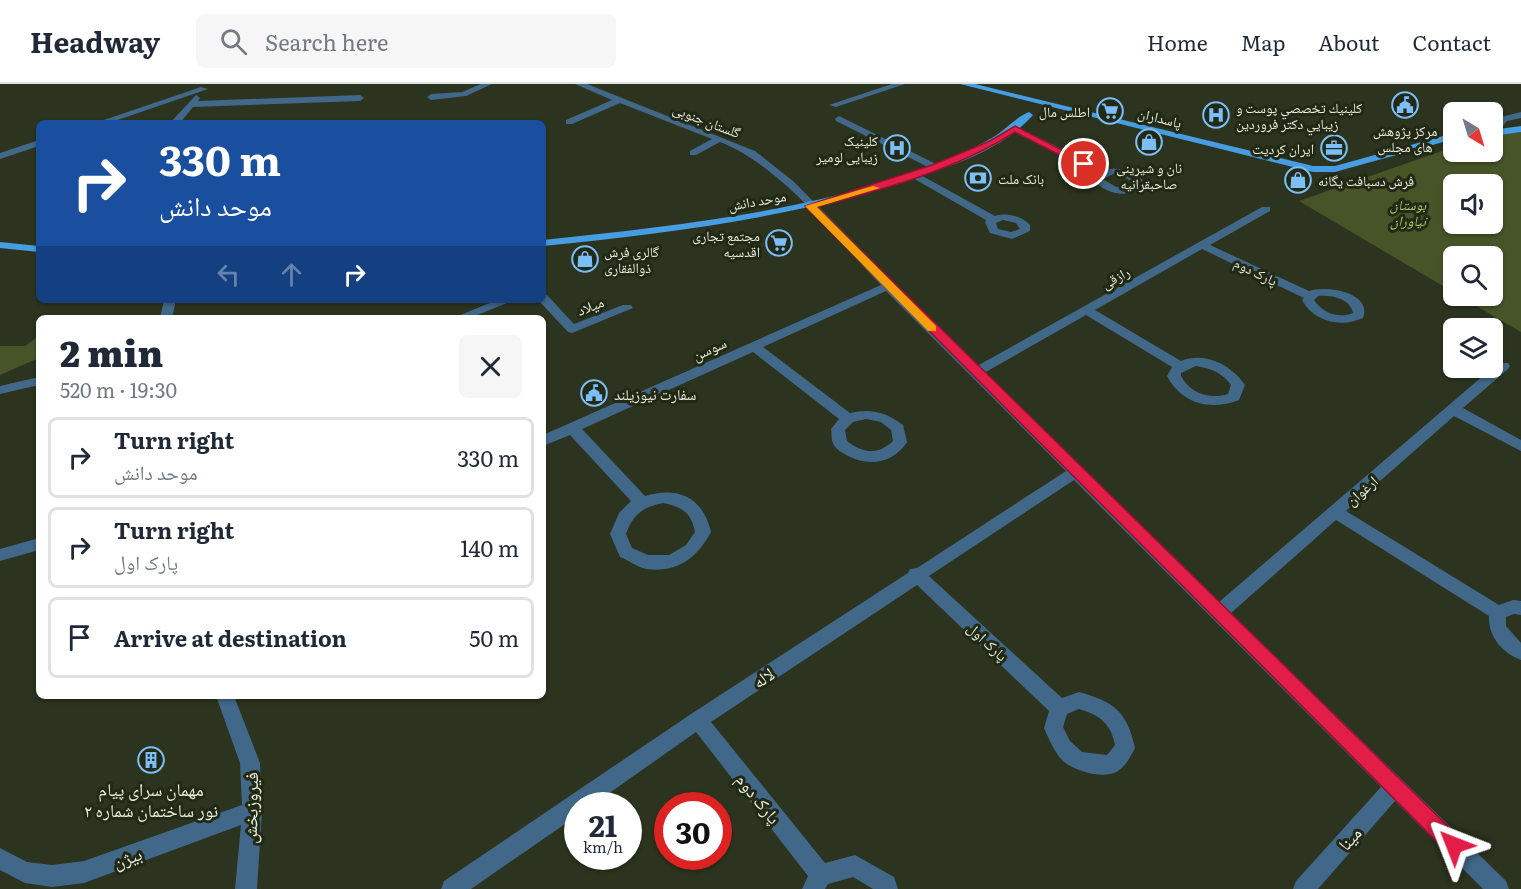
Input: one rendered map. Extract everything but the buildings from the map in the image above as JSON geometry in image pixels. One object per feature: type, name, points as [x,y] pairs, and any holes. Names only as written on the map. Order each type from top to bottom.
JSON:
[{"type":"main road","name":"پاسداران","points":[[964,84],[1313,169],[1335,169],[1443,139]]},
{"type":"main road","points":[[1011,95],[1029,116]]},
{"type":"main road","name":"پاسداران","points":[[1029,116],[1057,112],[1076,114],[1331,178],[1344,177],[1443,146]]},
{"type":"main road","name":"موحد دانش","points":[[546,244],[750,218],[810,206],[914,175],[984,147],[1015,129],[1029,116]]},
{"type":"main road","points":[[1503,128],[1521,127]]},
{"type":"main road","points":[[0,245],[36,249]]},
{"type":"street","points":[[431,97],[463,94],[488,84]]},
{"type":"street","name":"گلستان جنوبی","points":[[581,84],[752,153],[789,183],[888,286],[978,371],[1075,472],[1498,889]]},
{"type":"street","points":[[833,105],[901,84]]},
{"type":"street","points":[[178,120],[206,87]]},
{"type":"street","points":[[109,120],[206,87]]},
{"type":"street","points":[[191,104],[360,98]]},
{"type":"street","points":[[569,122],[619,100]]},
{"type":"street","points":[[1503,120],[1521,115]]},
{"type":"street","points":[[839,119],[935,167]]},
{"type":"street","points":[[1015,129],[1102,173]]},
{"type":"street","points":[[693,153],[720,139]]},
{"type":"street","points":[[0,156],[36,144]]},
{"type":"street","points":[[914,175],[993,219]]},
{"type":"street","name":"رازقی","points":[[978,371],[1266,209]]},
{"type":"street","name":"پارک دوم","points":[[1202,245],[1310,296]]},
{"type":"street","name":"سوسن","points":[[546,440],[888,286]]},
{"type":"street","name":"میلاد","points":[[546,301],[572,329],[627,308]]},
{"type":"street","points":[[467,315],[499,303]]},
{"type":"street","points":[[1086,310],[1179,366]]},
{"type":"street","points":[[754,346],[848,418]]},
{"type":"street","name":"ارغوان","points":[[1219,614],[1489,378]]},
{"type":"street","points":[[3,390],[36,382]]},
{"type":"street","points":[[1453,409],[1521,446]]},
{"type":"street","points":[[572,428],[641,502]]},
{"type":"street","name":"لاله","points":[[453,888],[916,574],[1075,472]]},
{"type":"street","points":[[663,497],[685,501],[700,514],[703,532],[692,550],[671,561],[646,562],[626,552],[618,534],[624,516],[641,502],[663,497]]},
{"type":"street","points":[[1335,512],[1498,613]]},
{"type":"street","points":[[0,555],[36,545]]},
{"type":"street","name":"پارک اول","points":[[916,574],[1059,708]]},
{"type":"street","points":[[1498,613],[1513,607],[1521,608]]},
{"type":"street","points":[[1498,613],[1497,628],[1511,646],[1521,652]]},
{"type":"street","name":"فیروزبخش","points":[[226,699],[250,763],[252,811],[246,889]]},
{"type":"street","name":"پارک دوم","points":[[698,720],[817,882]]},
{"type":"street","name":"مینا","points":[[1304,889],[1395,787]]},
{"type":"street","name":"بیژن","points":[[0,859],[25,872],[43,875],[84,872],[252,811]]},
{"type":"street","points":[[817,882],[855,866],[886,885],[888,889]]},
{"type":"green space","name":"بوستان نیاوران","points":[[1521,130],[1521,332],[1503,322],[1503,318],[1497,318],[1476,306],[1503,306],[1503,246],[1443,246],[1443,286],[1299,201],[1443,151],[1443,162],[1503,162],[1503,133]]},
{"type":"green space","points":[[36,338],[36,359],[0,375],[0,346],[25,346]]},
{"type":"slow traffic","points":[[876,188],[810,206],[932,328]]},
{"type":"place","name":"مرکز پژوهش های مجلس","points":[[1405,105]]},
{"type":"place","name":"اطلس مال","points":[[1110,111]]},
{"type":"place","name":"كلينيك تخصصي پوست و زيبايي دكتر فروردين","points":[[1216,115]]},
{"type":"place","name":"نان و شیرینی صاحبقرانیه","points":[[1149,142]]},
{"type":"place","name":"کلینیک زیبایی لومیر","points":[[897,148]]},
{"type":"place","name":"ایران کردیت","points":[[1334,148]]},
{"type":"place","name":"بانک ملت","points":[[978,178]]},
{"type":"place","name":"فرش دسبافت یگانه","points":[[1298,180]]},
{"type":"place","name":"مجتمع تجاری اقدسیه","points":[[779,243]]},
{"type":"place","name":"گالری فرش ذوالفقاری","points":[[585,259]]},
{"type":"place","name":"سفارت نیوزیلند","points":[[594,393]]},
{"type":"place","name":"مهمان سرای پیام نور ساختمان شماره ۲","points":[[151,760]]},
{"type":"route","points":[[1084,164],[1015,129],[975,151],[935,167],[874,189],[810,206],[888,286],[978,371],[1075,472],[1454,845]]}]
